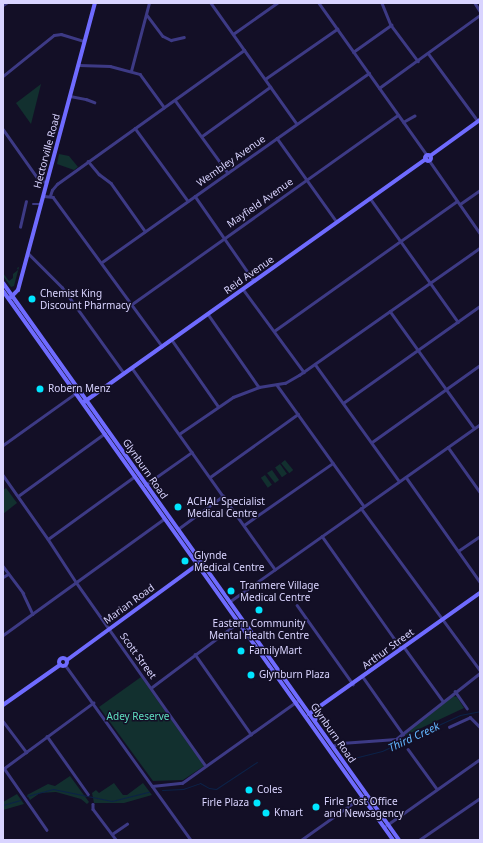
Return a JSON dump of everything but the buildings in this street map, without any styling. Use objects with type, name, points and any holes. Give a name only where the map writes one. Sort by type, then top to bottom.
[{"type":"main road","name":"Hectorville Road","points":[[11,298],[18,290],[95,3]]},
{"type":"main road","name":"Reid Avenue","points":[[84,402],[479,121]]},
{"type":"main road","name":"Glynburn Road","points":[[3,283],[11,298],[78,392],[104,434],[141,487],[362,797],[399,840]]},
{"type":"main road","name":"Glynburn Road","points":[[3,291],[11,298]]},
{"type":"main road","name":"Glynburn Road","points":[[84,402],[108,430],[315,721],[366,794],[393,840]]},
{"type":"main road","name":"Marian Road","points":[[60,664],[59,662],[62,658],[67,660],[202,562]]},
{"type":"main road","name":"Arthur Street","points":[[305,717],[480,593]]},
{"type":"main road","points":[[251,631],[250,635],[254,645]]},
{"type":"main road","points":[[3,705],[60,664],[66,666],[67,660]]},
{"type":"main road","points":[[315,721],[319,707]]},
{"type":"street","points":[[131,71],[149,3]]},
{"type":"street","points":[[211,3],[297,124]]},
{"type":"street","points":[[233,34],[277,3]]},
{"type":"street","points":[[319,3],[480,233]]},
{"type":"street","points":[[382,3],[391,25],[418,61]]},
{"type":"street","points":[[475,3],[480,11]]},
{"type":"street","points":[[146,15],[163,36],[171,40],[184,37]]},
{"type":"street","points":[[379,88],[480,15]]},
{"type":"street","points":[[353,52],[391,25]]},
{"type":"street","points":[[264,79],[337,29]]},
{"type":"street","points":[[3,76],[54,35],[61,34],[84,41]]},
{"type":"street","points":[[50,196],[53,188],[57,184],[244,50]]},
{"type":"street","points":[[428,53],[479,121]]},
{"type":"street","points":[[78,65],[110,66],[131,71],[142,76],[164,107]]},
{"type":"street","name":"Wembley Avenue","points":[[102,262],[369,73]]},
{"type":"street","points":[[202,136],[270,87]]},
{"type":"street","points":[[70,96],[94,102]]},
{"type":"street","points":[[175,100],[228,173]]},
{"type":"street","name":"Mayfield Avenue","points":[[132,304],[398,115]]},
{"type":"street","points":[[403,122],[414,116]]},
{"type":"street","points":[[135,128],[188,201]]},
{"type":"street","points":[[3,129],[39,180],[47,182]]},
{"type":"street","points":[[277,138],[337,222]]},
{"type":"street","points":[[88,161],[99,174],[111,183],[145,231]]},
{"type":"street","points":[[460,204],[480,190]]},
{"type":"street","points":[[43,196],[53,197],[162,346]]},
{"type":"street","points":[[195,196],[254,281]]},
{"type":"street","points":[[370,198],[458,322]]},
{"type":"street","points":[[274,331],[457,201]]},
{"type":"street","points":[[20,227],[26,202]]},
{"type":"street","points":[[179,434],[218,406],[239,394],[259,387],[277,385],[292,380],[480,248]]},
{"type":"street","points":[[28,252],[62,286],[124,374]]},
{"type":"street","points":[[243,289],[304,372]]},
{"type":"street","points":[[343,403],[480,306]]},
{"type":"street","points":[[390,311],[474,428]]},
{"type":"street","points":[[208,314],[259,387]]},
{"type":"street","points":[[172,339],[218,406]]},
{"type":"street","points":[[315,364],[399,481]]},
{"type":"street","points":[[372,442],[480,365]]},
{"type":"street","points":[[132,368],[275,569]]},
{"type":"street","points":[[277,385],[333,462],[440,617],[444,619],[480,670]]},
{"type":"street","points":[[3,445],[78,392]]},
{"type":"street","points":[[210,477],[298,414]]},
{"type":"street","points":[[225,604],[480,424]]},
{"type":"street","points":[[18,496],[108,430]]},
{"type":"street","points":[[448,447],[480,492]]},
{"type":"street","points":[[141,487],[192,452]]},
{"type":"street","points":[[244,525],[333,462]]},
{"type":"street","points":[[48,539],[138,473]]},
{"type":"street","name":"Scott Street","points":[[3,475],[76,582],[206,766]]},
{"type":"street","points":[[406,476],[480,582]]},
{"type":"street","points":[[178,529],[224,496]]},
{"type":"street","points":[[3,635],[164,519]]},
{"type":"street","points":[[322,536],[443,701]]},
{"type":"street","points":[[458,552],[480,536]]},
{"type":"street","points":[[3,566],[23,593],[33,614]]},
{"type":"street","points":[[3,577],[8,574]]},
{"type":"street","points":[[297,605],[353,684]]},
{"type":"street","points":[[151,687],[243,620]]},
{"type":"street","points":[[195,654],[252,734]]},
{"type":"street","points":[[66,666],[191,840]]},
{"type":"street","points":[[332,746],[341,743],[392,740],[403,734],[455,691],[480,673]]},
{"type":"street","points":[[363,677],[403,734]]},
{"type":"street","points":[[455,691],[467,708]]},
{"type":"street","points":[[152,786],[182,783],[300,700]]},
{"type":"street","points":[[47,830],[3,769],[92,703]]},
{"type":"street","points":[[449,727],[470,717],[480,727]]},
{"type":"street","points":[[3,721],[26,752]]},
{"type":"street","points":[[47,736],[88,794]]},
{"type":"street","points":[[408,749],[437,789]]},
{"type":"street","points":[[386,826],[480,759]]},
{"type":"street","points":[[301,840],[366,794]]},
{"type":"street","points":[[419,840],[480,798]]},
{"type":"street","points":[[93,804],[93,809],[116,840]]},
{"type":"street","points":[[112,834],[127,824]]},
{"type":"green space","points":[[41,84],[31,124],[16,103]]},
{"type":"green space","points":[[59,154],[69,156],[78,167],[74,170],[57,164]]},
{"type":"green space","points":[[19,267],[14,286],[11,287],[3,276],[3,273],[9,281],[13,278],[13,274]]},
{"type":"green space","points":[[285,460],[293,470],[289,473],[281,463]]},
{"type":"green space","points":[[280,464],[287,474],[282,477],[275,467]]},
{"type":"green space","points":[[272,470],[279,480],[275,483],[267,473]]},
{"type":"green space","points":[[265,475],[272,485],[268,488],[261,478]]},
{"type":"green space","points":[[6,488],[17,503],[3,514],[3,490]]},
{"type":"green space","name":"Adey Reserve","points":[[141,677],[204,766],[183,780],[153,781],[99,707]]},
{"type":"green space","points":[[453,696],[457,697],[464,708],[402,737]]},
{"type":"green space","points":[[70,776],[89,802],[87,804],[81,799],[56,792],[40,793],[30,800],[27,795],[48,784],[55,786]]},
{"type":"green space","points":[[114,783],[123,795],[127,795],[143,783],[152,795],[124,803],[94,803],[92,793],[96,790],[99,793]]},
{"type":"green space","points":[[17,794],[24,804],[3,810],[3,802]]},
{"type":"waterway","name":"Third Creek","points":[[346,760],[382,751],[460,715],[480,711]]},
{"type":"waterway","name":"Third Creek","points":[[162,790],[183,789],[200,783],[209,788],[216,789],[257,762]]},
{"type":"waterway","name":"Third Creek","points":[[27,796],[53,789],[112,801],[149,792]]},
{"type":"waterway","name":"Third Creek","points":[[3,805],[20,800]]},
{"type":"place","name":"Chemist King Discount Pharmacy","points":[[32,299]]},
{"type":"place","name":"Robern Menz","points":[[40,389]]},
{"type":"place","name":"ACHAL Specialist Medical Centre","points":[[178,507]]},
{"type":"place","name":"Glynde Medical Centre","points":[[185,561]]},
{"type":"place","name":"Tranmere Village Medical Centre","points":[[231,591]]},
{"type":"place","name":"Eastern Community Mental Health Centre","points":[[259,610]]},
{"type":"place","name":"FamilyMart","points":[[241,651]]},
{"type":"place","name":"Glynburn Plaza","points":[[251,675]]},
{"type":"place","name":"Coles","points":[[249,790]]},
{"type":"place","name":"Firle Plaza","points":[[257,803]]},
{"type":"place","name":"Firle Post Office and Newsagency","points":[[316,807]]},
{"type":"place","name":"Kmart","points":[[266,813]]}]
